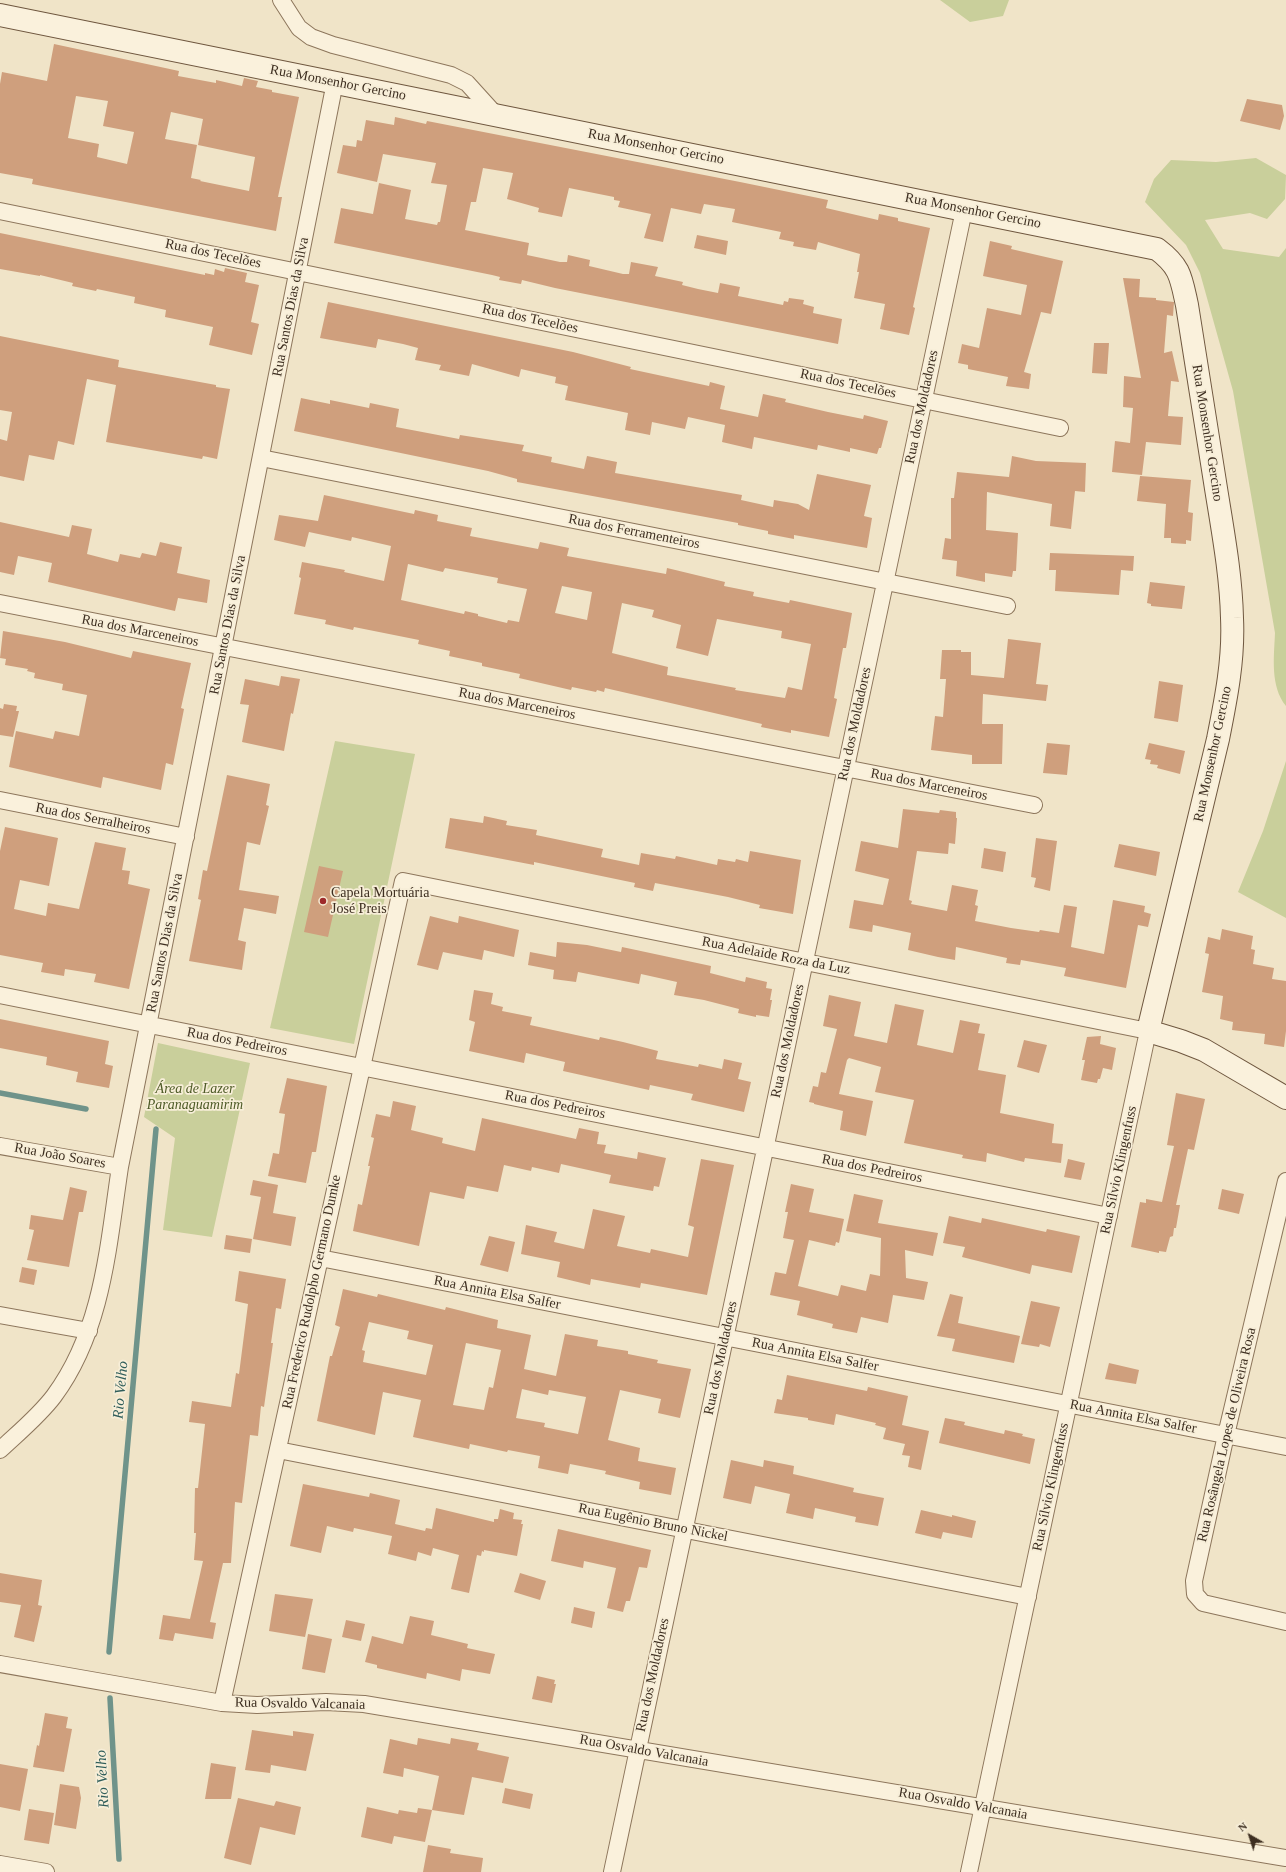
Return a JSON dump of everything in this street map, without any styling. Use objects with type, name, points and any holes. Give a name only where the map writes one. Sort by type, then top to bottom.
[{"type":"main road","name":"Rua Monsenhor Gercino","points":[[0,14],[1157,248],[1171,259],[1180,274],[1187,305],[1228,566],[1232,618],[1232,652],[1218,739],[1148,1031]]},
{"type":"main road","points":[[1148,1031],[1204,1050],[1286,1098]]},
{"type":"street","points":[[281,0],[299,28],[311,37],[333,45],[451,75],[467,83],[496,115]]},
{"type":"street","name":"Rua Santos Dias da Silva","points":[[0,1450],[53,1397],[77,1358],[89,1331],[104,1269],[120,1167],[335,82]]},
{"type":"street","name":"Rua dos Moldadores","points":[[612,1872],[964,210]]},
{"type":"street","name":"Rua dos Tecelões","points":[[0,211],[1060,428]]},
{"type":"street","name":"Rua dos Ferramenteiros","points":[[261,458],[1007,606]]},
{"type":"street","name":"Rua dos Marceneiros","points":[[0,603],[1034,806]]},
{"type":"street","name":"Rua dos Serralheiros","points":[[0,800],[186,837]]},
{"type":"street","name":"Rua Adelaide Roza da Luz","points":[[403,881],[1148,1031]]},
{"type":"street","name":"Rua Frederico Rudolpho Germano Dumke","points":[[222,1703],[403,881]]},
{"type":"street","name":"Rua dos Pedreiros","points":[[0,995],[1109,1216]]},
{"type":"street","name":"Rua Sílvio Klingenfuss","points":[[969,1872],[1148,1031]]},
{"type":"street","name":"Rua João Soares","points":[[0,1146],[120,1167]]},
{"type":"street","name":"Rua Rosângela Lopes de Oliveira Rosa","points":[[1286,1181],[1226,1435],[1194,1581],[1195,1594],[1203,1603],[1286,1622]]},
{"type":"street","name":"Rua Annita Elsa Salfer","points":[[320,1258],[1286,1447]]},
{"type":"street","points":[[0,1315],[89,1331]]},
{"type":"street","name":"Rua Eugênio Bruno Nickel","points":[[278,1450],[1028,1597]]},
{"type":"street","name":"Rua Osvaldo Valcanaia","points":[[0,1664],[222,1703],[257,1705],[326,1702],[364,1704],[1286,1858]]},
{"type":"street","points":[[0,1864],[46,1872]]},
{"type":"green space","points":[[940,0],[1009,0],[1003,16],[970,22]]},
{"type":"green space","points":[[1256,158],[1286,175],[1285,199],[1267,219],[1250,213],[1205,220],[1223,249],[1279,257],[1286,248],[1286,706],[1277,690],[1275,680],[1275,633],[1233,391],[1200,273],[1186,245],[1145,202],[1154,179],[1171,160],[1216,162]]},
{"type":"green space","points":[[335,741],[415,754],[354,1044],[270,1028]]},
{"type":"green space","points":[[1286,761],[1286,918],[1238,892],[1263,831]]},
{"type":"green space","name":"Área de Lazer Paranaguamirim","points":[[158,1043],[250,1063],[212,1237],[163,1230],[175,1138],[144,1117]]},
{"type":"building","points":[[54,44],[179,71],[178,76],[216,83],[216,80],[242,86],[244,78],[258,81],[256,87],[272,90],[272,92],[299,97],[278,197],[282,197],[276,231],[32,184],[33,179],[0,173],[0,84],[2,72],[47,81]],"holes":[[[76,96],[108,101],[103,126],[134,132],[127,164],[97,157],[99,144],[68,138]],[[171,112],[203,119],[198,145],[255,157],[249,191],[191,178],[197,145],[165,139]]]},
{"type":"building","points":[[1247,99],[1282,105],[1284,116],[1280,130],[1240,121]]},
{"type":"building","points":[[395,117],[426,124],[427,121],[828,200],[826,208],[878,220],[879,214],[898,218],[898,221],[930,228],[913,307],[915,308],[909,335],[880,329],[885,304],[854,298],[859,272],[857,272],[860,254],[818,242],[816,250],[793,246],[794,242],[779,239],[781,232],[732,222],[735,209],[704,204],[701,214],[671,208],[663,242],[644,238],[651,214],[618,207],[620,201],[614,200],[614,197],[569,188],[562,217],[538,212],[539,208],[507,199],[513,173],[483,168],[476,202],[471,202],[465,230],[529,243],[527,255],[560,262],[567,262],[568,255],[590,260],[589,266],[629,274],[631,262],[658,267],[655,276],[683,282],[682,285],[698,289],[718,293],[720,283],[740,287],[738,296],[783,305],[784,301],[788,302],[789,298],[804,300],[803,304],[814,307],[813,313],[842,319],[838,344],[555,288],[522,280],[521,284],[499,280],[500,277],[492,275],[334,243],[341,208],[373,214],[379,183],[411,190],[405,219],[437,225],[438,222],[440,222],[447,185],[431,183],[436,163],[383,154],[377,182],[337,173],[343,145],[356,147],[357,140],[362,141],[366,120],[394,125]]},
{"type":"building","points":[[0,233],[205,275],[205,273],[214,275],[215,269],[224,272],[225,268],[247,273],[245,282],[259,285],[251,322],[259,324],[252,355],[209,345],[213,327],[165,317],[166,310],[134,303],[135,297],[97,289],[96,291],[72,286],[73,283],[40,275],[0,269]]},
{"type":"building","points":[[697,235],[728,241],[726,255],[694,248]]},
{"type":"building","points":[[990,241],[1012,246],[1011,249],[1063,261],[1051,314],[1041,312],[1024,372],[1031,374],[1029,389],[1006,386],[1008,377],[968,369],[968,365],[958,363],[962,344],[979,348],[987,308],[1021,315],[1027,285],[983,276]]},
{"type":"building","points":[[1123,278],[1140,279],[1139,297],[1156,298],[1156,300],[1174,302],[1173,316],[1167,315],[1164,353],[1172,351],[1179,382],[1171,381],[1168,416],[1183,417],[1181,445],[1146,442],[1142,475],[1112,472],[1115,441],[1130,443],[1133,408],[1123,407],[1124,376],[1141,378]]},
{"type":"building","points":[[328,302],[573,352],[631,367],[630,369],[709,386],[710,382],[725,386],[720,409],[758,417],[763,394],[786,399],[785,402],[828,412],[863,419],[864,415],[888,421],[881,448],[879,448],[877,454],[850,448],[850,452],[818,445],[817,450],[754,437],[752,449],[722,442],[725,425],[688,417],[685,429],[652,422],[650,435],[625,430],[628,413],[565,400],[568,386],[555,383],[556,377],[521,369],[519,377],[472,364],[469,376],[439,370],[441,365],[415,360],[418,348],[403,344],[378,339],[376,348],[320,338]]},
{"type":"building","points":[[0,336],[119,360],[118,367],[216,385],[216,387],[230,389],[217,459],[203,456],[202,459],[106,442],[116,385],[87,379],[74,445],[58,441],[54,460],[29,455],[24,481],[0,476],[0,439],[7,441],[12,412],[0,410]]},
{"type":"building","points":[[1094,343],[1109,343],[1107,374],[1092,373]]},
{"type":"building","points":[[301,398],[330,404],[330,400],[369,408],[370,403],[399,409],[396,427],[459,439],[460,435],[524,445],[522,451],[552,457],[551,462],[584,469],[587,456],[617,462],[615,473],[742,495],[741,500],[773,507],[774,500],[798,504],[809,510],[817,474],[871,485],[864,516],[872,518],[867,548],[794,535],[794,539],[768,534],[768,531],[738,525],[738,523],[517,482],[517,479],[488,471],[294,431]]},
{"type":"building","points":[[1012,456],[1036,461],[1086,463],[1085,492],[1075,491],[1071,529],[1050,526],[1052,504],[987,492],[986,530],[1018,533],[1016,571],[1013,571],[1012,577],[985,573],[985,582],[956,576],[957,561],[942,559],[945,538],[951,539],[951,498],[954,498],[957,472],[1009,477]]},
{"type":"building","points":[[1140,476],[1191,480],[1188,512],[1193,513],[1191,541],[1186,540],[1186,544],[1171,543],[1171,538],[1164,538],[1166,504],[1137,501]]},
{"type":"building","points":[[324,495],[414,514],[415,510],[438,515],[437,521],[472,528],[470,536],[538,549],[540,542],[569,548],[567,556],[666,574],[667,568],[725,582],[724,586],[754,592],[753,596],[789,603],[790,600],[852,613],[846,648],[843,648],[834,698],[837,699],[829,737],[791,730],[791,733],[761,727],[762,724],[605,688],[604,692],[597,690],[596,692],[572,687],[571,690],[519,678],[520,674],[482,666],[482,663],[449,656],[450,651],[418,644],[419,640],[354,627],[353,630],[325,624],[326,620],[294,614],[301,578],[299,577],[302,562],[345,570],[344,572],[384,581],[391,546],[352,537],[351,541],[309,532],[305,547],[274,540],[279,515],[318,521]],"holes":[[[408,564],[443,572],[445,568],[498,578],[497,583],[527,589],[519,622],[508,620],[507,623],[478,616],[478,614],[465,611],[464,614],[401,600]],[[562,586],[592,592],[587,620],[555,613]],[[622,603],[654,610],[652,617],[681,625],[676,648],[708,656],[717,619],[782,631],[781,638],[811,644],[802,690],[788,687],[785,698],[735,690],[736,688],[667,675],[668,667],[612,653]]]},
{"type":"building","points":[[0,522],[69,537],[72,525],[92,529],[87,554],[118,562],[120,554],[140,558],[142,553],[156,556],[160,542],[182,547],[177,573],[210,580],[207,603],[178,598],[175,611],[48,582],[52,563],[18,556],[14,575],[0,572]]},
{"type":"building","points":[[1050,553],[1134,556],[1133,571],[1121,570],[1119,595],[1055,591],[1056,570],[1049,570]]},
{"type":"building","points":[[1150,582],[1185,586],[1182,609],[1151,606],[1151,604],[1147,603]]},
{"type":"building","points":[[3,631],[65,642],[131,658],[133,651],[191,663],[181,708],[184,709],[173,765],[166,763],[161,790],[103,777],[101,788],[9,767],[16,731],[53,739],[55,731],[79,736],[87,695],[62,690],[63,684],[34,678],[35,673],[27,671],[28,669],[5,665],[6,659],[0,658]]},
{"type":"building","points":[[1008,639],[1041,643],[1036,684],[1048,685],[1046,701],[983,694],[982,724],[1003,724],[1002,764],[972,764],[972,755],[931,750],[935,716],[943,717],[946,679],[940,679],[942,650],[961,650],[961,652],[971,652],[971,675],[1004,678]]},
{"type":"building","points":[[281,676],[300,679],[293,714],[291,713],[284,751],[242,742],[249,705],[240,704],[245,679],[279,686]]},
{"type":"building","points":[[1159,681],[1183,685],[1178,722],[1154,718]]},
{"type":"building","points":[[4,704],[17,706],[16,711],[19,711],[13,737],[0,735],[0,708],[3,709]]},
{"type":"building","points":[[1047,743],[1070,745],[1067,775],[1043,773]]},
{"type":"building","points":[[1149,743],[1185,751],[1180,774],[1157,768],[1158,765],[1150,764],[1151,760],[1145,759]]},
{"type":"building","points":[[227,775],[270,784],[266,805],[269,806],[260,845],[247,842],[239,890],[279,896],[276,914],[244,908],[238,940],[246,942],[242,970],[189,961],[201,900],[198,899],[203,870],[207,871]]},
{"type":"building","points":[[903,809],[939,813],[940,810],[956,812],[957,818],[955,844],[949,843],[948,854],[917,851],[909,900],[912,901],[911,904],[947,911],[952,885],[978,890],[975,905],[978,906],[975,921],[1039,932],[1040,930],[1059,933],[1064,905],[1077,907],[1071,947],[1104,954],[1113,900],[1145,906],[1144,912],[1151,914],[1148,927],[1138,925],[1126,988],[1064,976],[1066,968],[1021,960],[1020,965],[1006,963],[1007,958],[956,947],[955,960],[938,957],[908,950],[911,933],[873,925],[872,932],[849,928],[854,900],[883,905],[889,879],[855,871],[861,841],[898,848]]},
{"type":"building","points":[[484,816],[507,821],[506,825],[537,830],[536,835],[603,849],[601,857],[639,865],[641,853],[675,859],[676,856],[717,865],[718,859],[735,862],[736,859],[748,862],[750,851],[801,860],[793,914],[759,908],[760,905],[728,897],[655,883],[653,891],[634,887],[635,883],[534,862],[534,865],[445,848],[450,818],[483,823]]},
{"type":"building","points":[[5,827],[58,838],[49,886],[20,880],[14,909],[46,916],[48,903],[79,909],[95,842],[126,848],[122,870],[130,871],[128,884],[150,889],[129,989],[94,982],[96,974],[65,969],[64,976],[41,972],[43,963],[0,955],[0,851]]},
{"type":"building","points":[[1036,838],[1057,841],[1050,891],[1034,887],[1036,878],[1031,877]]},
{"type":"building","points":[[1119,844],[1160,852],[1156,876],[1114,867]]},
{"type":"building","points":[[984,848],[1006,852],[1003,872],[981,868]]},
{"type":"building","name":"Capela Mortuária José Preis","points":[[319,866],[343,871],[328,937],[304,932]]},
{"type":"building","points":[[430,916],[458,923],[459,916],[519,930],[514,957],[484,950],[482,960],[443,952],[438,970],[417,965]]},
{"type":"building","points":[[1222,929],[1253,936],[1251,949],[1255,950],[1253,964],[1274,968],[1272,979],[1286,981],[1286,1031],[1284,1047],[1264,1044],[1265,1034],[1232,1030],[1233,1022],[1220,1019],[1223,996],[1202,992],[1209,954],[1205,953],[1208,937],[1220,940]]},
{"type":"building","points":[[557,942],[587,945],[621,952],[622,947],[711,966],[710,973],[745,982],[746,977],[767,982],[766,988],[772,989],[769,1017],[756,1015],[756,1017],[738,1013],[739,1009],[704,1000],[674,995],[677,982],[641,974],[639,984],[578,972],[576,982],[553,979],[554,970],[528,965],[530,952],[556,957]]},
{"type":"building","points":[[474,990],[493,993],[491,1004],[503,1007],[502,1011],[532,1017],[530,1025],[599,1040],[600,1037],[623,1042],[658,1051],[656,1059],[698,1067],[699,1064],[722,1069],[724,1059],[742,1063],[738,1079],[751,1082],[744,1112],[691,1100],[693,1094],[650,1085],[649,1090],[563,1071],[565,1062],[526,1053],[524,1063],[469,1051],[475,1022],[469,1020]]},
{"type":"building","points":[[829,995],[861,1002],[854,1036],[887,1043],[895,1004],[924,1010],[917,1045],[953,1053],[960,1020],[980,1024],[978,1033],[985,1034],[978,1070],[1006,1075],[1000,1113],[1054,1124],[1052,1143],[1063,1144],[1061,1163],[1025,1158],[1024,1162],[987,1153],[986,1162],[962,1158],[963,1155],[904,1143],[914,1100],[875,1092],[881,1067],[849,1058],[847,1060],[839,1094],[873,1101],[866,1136],[840,1130],[843,1111],[809,1102],[813,1086],[818,1087],[821,1072],[826,1073],[837,1029],[823,1026]]},
{"type":"building","points":[[0,1019],[109,1041],[105,1064],[113,1066],[109,1088],[76,1082],[78,1072],[46,1065],[47,1057],[0,1048]]},
{"type":"building","points":[[1101,1036],[1100,1044],[1116,1048],[1112,1070],[1103,1068],[1100,1079],[1098,1079],[1097,1083],[1081,1080],[1085,1060],[1082,1060],[1087,1037]]},
{"type":"building","points":[[1024,1040],[1047,1045],[1039,1073],[1017,1067]]},
{"type":"building","points":[[287,1078],[327,1086],[316,1152],[312,1152],[306,1183],[268,1176],[273,1153],[279,1154],[285,1114],[279,1113]]},
{"type":"building","points":[[1176,1093],[1205,1099],[1194,1150],[1188,1149],[1176,1205],[1180,1205],[1176,1228],[1174,1228],[1173,1236],[1170,1237],[1166,1252],[1159,1251],[1159,1253],[1131,1247],[1140,1202],[1146,1203],[1146,1199],[1162,1202],[1174,1146],[1167,1145]]},
{"type":"building","points":[[393,1101],[416,1106],[411,1130],[443,1138],[442,1143],[475,1151],[482,1118],[576,1139],[579,1128],[599,1132],[597,1144],[606,1145],[604,1153],[637,1159],[638,1152],[666,1158],[659,1187],[654,1186],[653,1191],[609,1183],[611,1175],[561,1164],[559,1173],[532,1167],[531,1171],[504,1165],[498,1192],[467,1186],[464,1199],[430,1192],[419,1246],[353,1231],[358,1204],[362,1205],[370,1166],[368,1166],[374,1138],[371,1137],[376,1114],[390,1117]]},
{"type":"building","points":[[701,1159],[734,1165],[707,1295],[641,1283],[640,1288],[591,1279],[590,1285],[557,1277],[560,1262],[521,1254],[526,1225],[557,1232],[554,1242],[584,1249],[593,1209],[625,1216],[617,1246],[650,1253],[651,1249],[688,1257],[694,1227],[688,1225]]},
{"type":"building","points":[[1068,1159],[1085,1163],[1081,1180],[1064,1177]]},
{"type":"building","points":[[253,1180],[278,1185],[273,1213],[296,1217],[291,1246],[253,1239],[261,1197],[250,1195]]},
{"type":"building","points":[[791,1184],[814,1189],[809,1212],[844,1219],[839,1243],[836,1242],[835,1246],[809,1240],[798,1286],[838,1296],[841,1285],[866,1291],[870,1274],[880,1276],[881,1238],[846,1231],[854,1194],[883,1200],[878,1223],[938,1233],[933,1256],[905,1250],[906,1278],[928,1282],[924,1300],[893,1295],[888,1323],[861,1317],[857,1333],[832,1328],[833,1324],[797,1315],[800,1301],[770,1295],[775,1272],[786,1274],[794,1240],[783,1238],[788,1212],[785,1212]]},
{"type":"building","points":[[70,1187],[87,1191],[83,1212],[79,1212],[69,1267],[27,1260],[34,1230],[29,1229],[31,1215],[63,1220]]},
{"type":"building","points":[[1222,1189],[1244,1194],[1239,1214],[1218,1209]]},
{"type":"building","points":[[949,1216],[981,1223],[982,1218],[1046,1232],[1047,1229],[1080,1236],[1072,1273],[1032,1265],[1030,1274],[962,1257],[965,1247],[943,1243]]},
{"type":"building","points":[[226,1235],[252,1239],[250,1253],[224,1249]]},
{"type":"building","points":[[489,1236],[515,1242],[508,1272],[480,1265]]},
{"type":"building","points":[[22,1267],[37,1270],[34,1285],[19,1282]]},
{"type":"building","points":[[239,1271],[286,1279],[281,1309],[276,1308],[271,1343],[273,1343],[264,1407],[261,1406],[258,1436],[250,1435],[242,1503],[235,1502],[231,1563],[223,1563],[210,1622],[216,1623],[213,1639],[175,1633],[173,1641],[159,1639],[163,1615],[190,1619],[203,1561],[194,1560],[196,1533],[194,1533],[195,1488],[198,1488],[205,1424],[189,1422],[192,1401],[231,1407],[236,1373],[239,1374],[248,1304],[235,1301]]},
{"type":"building","points":[[343,1289],[377,1297],[378,1294],[445,1310],[446,1307],[498,1320],[497,1328],[531,1335],[524,1369],[556,1376],[565,1334],[598,1340],[597,1346],[628,1351],[628,1354],[658,1360],[657,1363],[691,1369],[680,1418],[658,1413],[661,1399],[620,1390],[608,1440],[640,1448],[638,1461],[676,1468],[671,1495],[639,1489],[640,1482],[605,1474],[606,1471],[570,1464],[568,1474],[538,1468],[540,1456],[508,1450],[507,1452],[470,1444],[469,1449],[413,1437],[421,1400],[383,1392],[375,1435],[317,1421],[330,1356],[332,1356],[340,1327],[335,1325]],"holes":[[[369,1322],[409,1331],[407,1339],[433,1345],[426,1375],[363,1362],[365,1351],[362,1350]],[[466,1343],[501,1350],[493,1388],[489,1387],[484,1410],[453,1405]],[[522,1389],[548,1395],[549,1390],[586,1397],[578,1434],[544,1427],[545,1423],[516,1418]]]},
{"type":"building","points":[[950,1294],[963,1297],[958,1323],[1020,1336],[1014,1363],[952,1351],[955,1339],[937,1336]]},
{"type":"building","points":[[1031,1301],[1060,1307],[1050,1347],[1040,1344],[1039,1347],[1021,1344]]},
{"type":"building","points":[[1109,1363],[1139,1370],[1136,1384],[1105,1379]]},
{"type":"building","points":[[787,1375],[867,1391],[868,1387],[908,1396],[902,1425],[929,1431],[921,1470],[908,1467],[910,1456],[902,1455],[905,1444],[883,1439],[886,1428],[875,1425],[876,1423],[836,1414],[834,1425],[808,1420],[808,1418],[774,1413],[777,1399],[782,1400]]},
{"type":"building","points":[[945,1418],[965,1422],[964,1425],[1004,1434],[1005,1430],[1023,1434],[1022,1436],[1035,1439],[1030,1464],[939,1443]]},
{"type":"building","points":[[731,1460],[763,1467],[764,1460],[794,1466],[793,1474],[854,1488],[853,1492],[884,1498],[878,1526],[855,1522],[856,1517],[815,1508],[813,1519],[786,1513],[790,1494],[755,1486],[751,1504],[723,1498]]},
{"type":"building","points":[[303,1484],[369,1497],[370,1493],[400,1500],[395,1524],[425,1531],[426,1528],[432,1529],[436,1508],[494,1522],[494,1519],[498,1519],[500,1509],[514,1513],[513,1519],[522,1520],[521,1524],[523,1524],[517,1556],[484,1550],[484,1552],[482,1551],[481,1556],[477,1555],[469,1593],[451,1589],[459,1555],[433,1548],[431,1556],[418,1552],[416,1561],[388,1554],[392,1536],[354,1528],[353,1532],[327,1526],[321,1553],[290,1546]]},
{"type":"building","points":[[921,1510],[976,1521],[972,1538],[943,1532],[941,1539],[915,1533]]},
{"type":"building","points":[[558,1529],[651,1550],[647,1568],[639,1567],[630,1601],[626,1601],[623,1612],[607,1608],[616,1568],[584,1561],[583,1568],[551,1561]]},
{"type":"building","points":[[0,1573],[42,1580],[38,1605],[42,1606],[34,1642],[14,1637],[21,1605],[0,1602]]},
{"type":"building","points":[[520,1573],[546,1581],[540,1600],[514,1592]]},
{"type":"building","points":[[275,1594],[313,1599],[305,1637],[269,1631]]},
{"type":"building","points":[[574,1607],[595,1612],[592,1628],[571,1623]]},
{"type":"building","points":[[410,1616],[434,1621],[431,1635],[468,1644],[467,1648],[495,1654],[490,1674],[462,1669],[460,1681],[427,1673],[426,1679],[377,1668],[377,1665],[365,1662],[372,1636],[403,1644]]},
{"type":"building","points":[[346,1620],[365,1624],[361,1641],[342,1637]]},
{"type":"building","points":[[308,1634],[332,1639],[325,1673],[302,1669]]},
{"type":"building","points":[[537,1676],[555,1680],[554,1684],[556,1684],[552,1703],[532,1699]]},
{"type":"building","points":[[45,1713],[68,1717],[66,1728],[72,1729],[64,1772],[33,1767],[37,1745],[39,1746]]},
{"type":"building","points":[[252,1730],[293,1736],[293,1731],[314,1734],[306,1771],[271,1765],[270,1773],[245,1770]]},
{"type":"building","points":[[418,1738],[450,1744],[451,1738],[479,1743],[477,1750],[509,1757],[503,1783],[472,1777],[464,1815],[432,1810],[439,1776],[404,1768],[403,1777],[383,1773],[390,1739],[417,1745]]},
{"type":"building","points":[[211,1763],[236,1767],[231,1799],[205,1799]]},
{"type":"building","points":[[0,1764],[28,1769],[20,1811],[0,1807]]},
{"type":"building","points":[[60,1784],[79,1787],[81,1798],[76,1829],[54,1825]]},
{"type":"building","points":[[505,1788],[533,1794],[530,1809],[502,1803]]},
{"type":"building","points":[[238,1798],[274,1806],[276,1801],[301,1807],[295,1835],[260,1827],[251,1865],[224,1858]]},
{"type":"building","points":[[367,1807],[398,1814],[399,1810],[417,1813],[418,1808],[432,1810],[425,1842],[394,1836],[392,1844],[361,1837]]},
{"type":"building","points":[[29,1809],[54,1813],[49,1844],[24,1840]]},
{"type":"building","points":[[428,1845],[451,1849],[450,1853],[483,1858],[481,1872],[423,1872]]},
{"type":"waterway","name":"Rio Velho","points":[[0,1093],[86,1109]]},
{"type":"waterway","name":"Rio Velho","points":[[109,1652],[156,1129]]},
{"type":"waterway","name":"Rio Velho","points":[[110,1698],[119,1859]]},
{"type":"place","name":"Capela Mortuária José Preis","points":[[323,901]]}]
